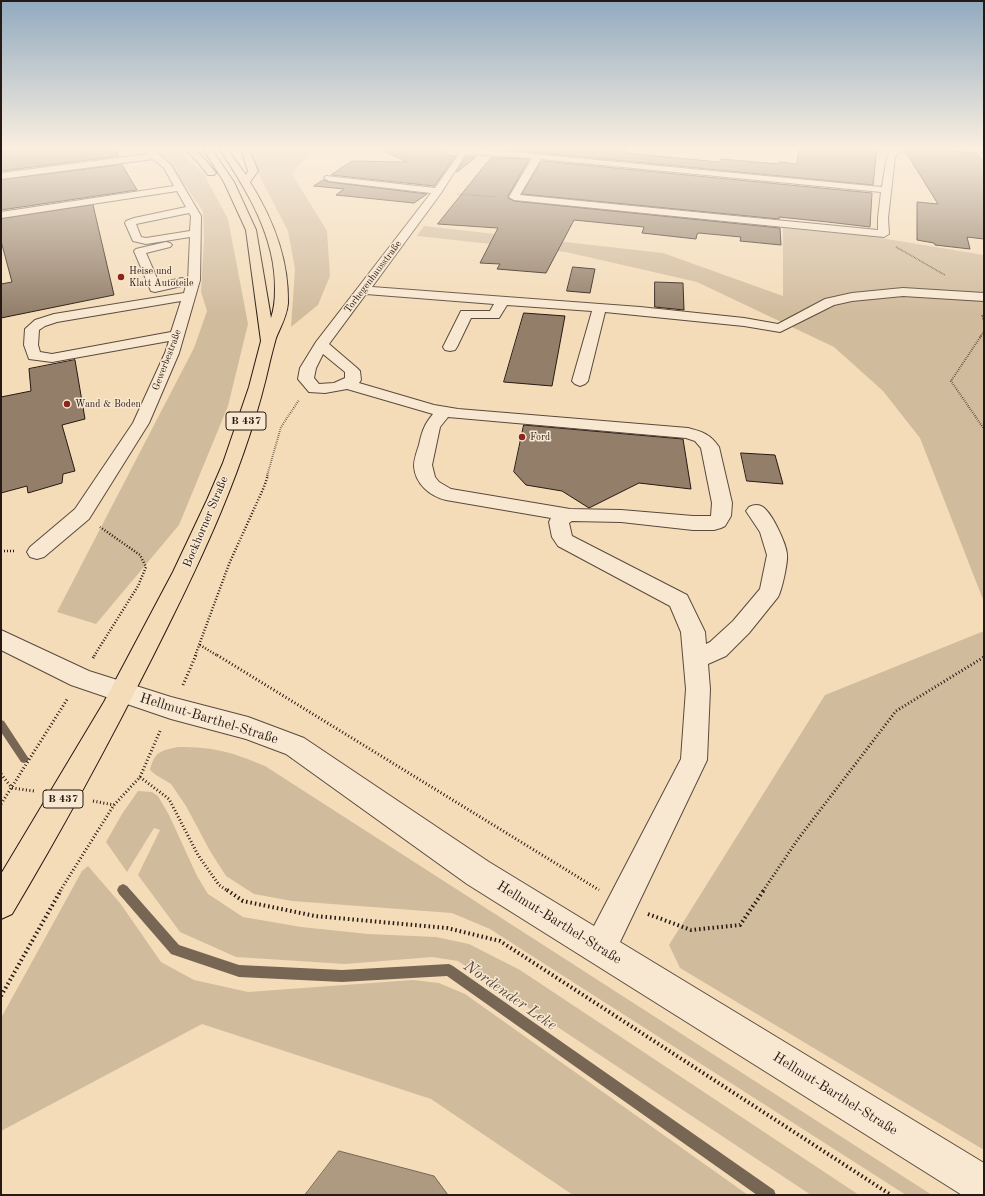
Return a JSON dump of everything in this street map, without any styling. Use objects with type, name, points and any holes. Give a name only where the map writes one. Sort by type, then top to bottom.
[{"type":"main road","name":"Bockhorner Straße","points":[[239,203],[251,230],[268,342]]},
{"type":"main road","name":"Bockhorner Straße","points":[[122,693],[188,565],[217,497],[240,440],[259,384],[268,342],[281,307],[280,276],[277,251],[269,228],[257,203]]},
{"type":"main road","name":"B 437","points":[[1,903],[52,819],[122,693]]},
{"type":"street","points":[[1,210],[52,203]]},
{"type":"street","points":[[1,215],[76,203]]},
{"type":"street","name":"Gewerbestraße","points":[[37,552],[82,514],[141,423],[172,353],[194,280],[196,216],[189,203]]},
{"type":"street","name":"Torhegenhausstraße","points":[[306,379],[308,368],[321,345],[429,203]]},
{"type":"street","points":[[572,203],[884,234],[883,218],[885,203]]},
{"type":"street","points":[[192,209],[130,223],[137,239],[146,241],[196,236]]},
{"type":"street","points":[[194,280],[155,288],[140,251],[196,236]]},
{"type":"street","points":[[364,290],[600,308],[744,322],[780,328],[830,302],[852,297],[903,292],[984,297]]},
{"type":"street","points":[[177,335],[52,358],[34,356],[31,345],[32,329],[40,323],[54,318],[189,296]]},
{"type":"street","points":[[450,347],[466,314],[494,315],[503,300]]},
{"type":"street","points":[[580,381],[600,308]]},
{"type":"street","points":[[306,379],[316,389],[331,389],[353,380],[352,371],[321,345]]},
{"type":"street","points":[[346,384],[432,410],[444,412],[688,433],[701,437],[710,447],[722,504],[721,516],[718,521],[714,523],[693,523],[621,516],[570,516],[446,494],[432,486],[426,477],[423,465],[432,426],[444,412]]},
{"type":"street","points":[[696,659],[718,649],[741,627],[770,591],[777,555],[770,531],[756,511]]},
{"type":"street","points":[[570,516],[563,518],[559,522],[564,541],[679,600],[693,632],[696,659],[698,689],[694,760],[600,949]]},
{"type":"street","name":"Hellmut-Barthel-Straße","points":[[1,639],[80,678],[171,708],[248,728],[295,746],[478,873],[984,1186]]},
{"type":"path","points":[[984,331],[951,381],[984,429]]},
{"type":"path","points":[[1,996],[60,891],[114,805],[140,777],[153,744],[188,676],[229,564],[264,487],[281,427],[305,391],[306,379]]},
{"type":"path","points":[[1,804],[138,586],[146,567],[140,555],[82,514]]},
{"type":"path","points":[[200,645],[622,904],[691,930],[740,925],[798,839],[896,711],[984,657]]},
{"type":"path","points":[[1,774],[12,788]]},
{"type":"path","points":[[140,777],[169,799],[198,855],[219,885],[243,901],[315,916],[447,928],[500,941],[891,1195]]},
{"type":"shaded area","points":[[197,203],[219,203],[228,219],[248,324],[228,406],[179,525],[96,624],[57,612],[194,348],[207,311],[201,292],[204,238],[203,211]]},
{"type":"shaded area","points":[[273,203],[310,203],[327,231],[330,276],[318,305],[291,327],[295,269],[288,231]]},
{"type":"shaded area","points":[[424,226],[663,253],[783,296],[783,228],[869,236],[984,255],[984,602],[920,438],[883,391],[834,347],[697,282],[566,252],[417,236]]},
{"type":"shaded area","points":[[984,631],[984,1150],[680,968],[669,945],[825,695]]},
{"type":"shaded area","points":[[178,747],[223,751],[265,766],[932,1195],[906,1195],[490,929],[452,913],[292,901],[254,894],[226,876],[210,851],[186,806],[171,784],[150,770],[156,755],[163,751]]},
{"type":"shaded area","points":[[138,791],[152,792],[158,796],[169,815],[197,876],[208,894],[243,917],[301,927],[368,934],[436,937],[469,944],[520,970],[859,1195],[811,1195],[458,961],[432,957],[345,964],[236,957],[180,932],[138,875],[160,830],[154,828],[127,872],[106,842],[122,814]]},
{"type":"shaded area","points":[[88,866],[120,903],[161,962],[194,980],[248,992],[413,980],[439,983],[465,994],[748,1195],[573,1195],[431,1099],[202,1024],[1,1131],[1,1018],[82,871]]},
{"type":"shaded area","points":[[339,1151],[434,1176],[448,1195],[305,1195]]},
{"type":"building","points":[[1,203],[50,203],[1,210]]},
{"type":"building","points":[[455,203],[532,203],[780,228],[781,245],[740,241],[741,237],[699,233],[697,234],[696,239],[642,233],[644,227],[574,220],[546,273],[497,269],[500,264],[480,263],[498,228],[438,224]]},
{"type":"building","points":[[613,203],[871,203],[870,227],[779,217],[779,219]]},
{"type":"building","points":[[917,203],[938,204],[937,203],[984,203],[984,239],[967,237],[970,249],[935,245],[934,243],[917,240]]},
{"type":"building","points":[[93,205],[114,295],[1,318],[1,284],[12,282],[1,241],[1,219]]},
{"type":"building","points":[[573,267],[595,269],[590,293],[567,291]]},
{"type":"building","points":[[655,282],[683,283],[684,310],[655,307]]},
{"type":"building","points":[[524,313],[565,316],[552,386],[504,382]]},
{"type":"building","points":[[75,360],[85,419],[62,425],[75,471],[63,474],[62,483],[28,493],[27,486],[1,493],[1,397],[31,391],[29,369]]},
{"type":"building","points":[[524,425],[683,439],[691,489],[639,483],[589,508],[562,491],[526,485],[514,472]]},
{"type":"building","points":[[741,453],[775,455],[783,484],[747,481]]},
{"type":"waterway","name":"Nordender Leke","points":[[1,724],[24,759]]},
{"type":"waterway","name":"Nordender Leke","points":[[123,890],[175,950],[239,971],[342,976],[449,970],[769,1195]]},
{"type":"place","name":"Heise und Klatt Autoteile","points":[[121,277]]},
{"type":"place","name":"Wand & Boden","points":[[67,404]]},
{"type":"place","name":"Ford","points":[[522,437]]}]
